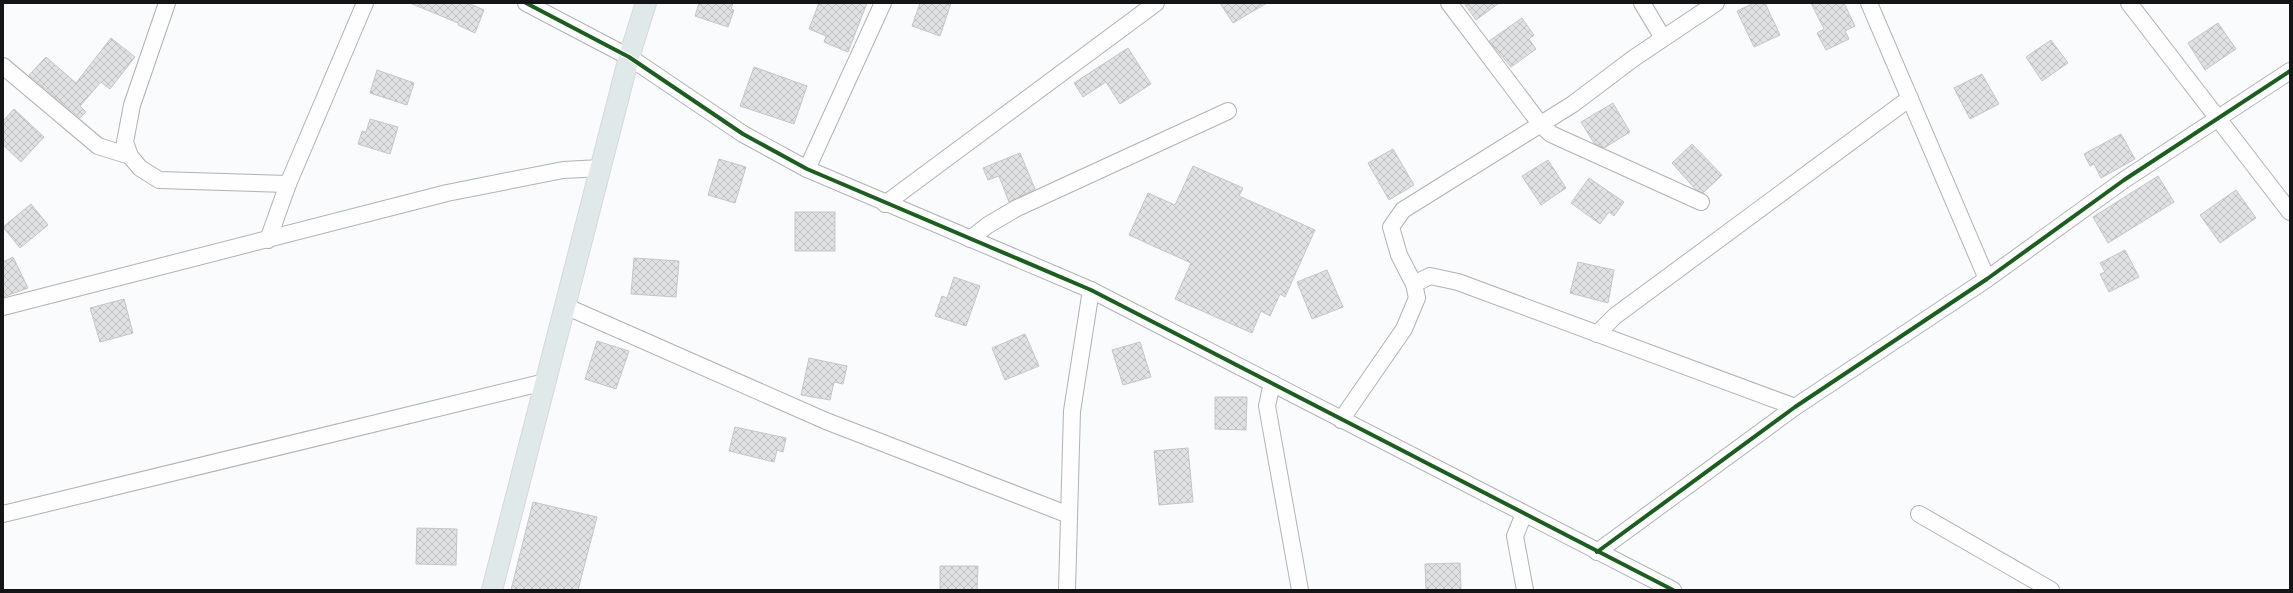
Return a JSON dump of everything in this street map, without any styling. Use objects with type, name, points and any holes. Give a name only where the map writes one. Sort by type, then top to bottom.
[{"type":"main road","points":[[492,590],[629,57],[646,3]]},
{"type":"street","points":[[167,3],[132,104],[125,142],[130,156],[140,168],[159,180],[206,183],[288,184]]},
{"type":"street","points":[[268,240],[288,184],[365,3]]},
{"type":"street","points":[[526,3],[629,57],[743,134],[807,169],[885,204],[1091,290],[1195,342],[1341,420],[1673,590]]},
{"type":"street","points":[[807,169],[883,3]]},
{"type":"street","points":[[885,204],[1156,3]]},
{"type":"street","points":[[1449,3],[1541,125],[1551,134],[1701,202]]},
{"type":"street","points":[[1642,3],[1663,38]]},
{"type":"street","points":[[1341,420],[1404,329],[1417,298],[1414,284],[1399,255],[1391,227],[1403,210],[1541,125],[1663,38],[1716,3]]},
{"type":"street","points":[[1869,3],[1987,280]]},
{"type":"street","points":[[2129,3],[2216,118],[2290,212]]},
{"type":"street","points":[[3,66],[98,146],[130,156]]},
{"type":"street","points":[[1597,552],[1795,407],[1987,280],[2124,180],[2216,118],[2290,71]]},
{"type":"street","points":[[1597,334],[1615,316],[1910,98]]},
{"type":"street","points":[[970,239],[998,219],[1017,208],[1228,111]]},
{"type":"street","points":[[3,308],[447,193],[562,170],[601,168]]},
{"type":"street","points":[[1414,284],[1430,276],[1458,282],[1795,407]]},
{"type":"street","points":[[1067,590],[1072,411],[1091,290]]},
{"type":"street","points":[[565,306],[826,421],[1069,515]]},
{"type":"street","points":[[3,514],[545,382]]},
{"type":"street","points":[[1272,384],[1268,406],[1300,590]]},
{"type":"street","points":[[1524,514],[1515,536],[1525,590]]},
{"type":"street","points":[[1919,514],[2051,590]]},
{"type":"building","points":[[410,3],[468,3],[484,10],[475,33],[458,25],[458,23]]},
{"type":"building","points":[[699,3],[733,3],[731,9],[734,10],[728,27],[695,16]]},
{"type":"building","points":[[819,3],[867,3],[848,52],[824,42],[826,36],[809,29]]},
{"type":"building","points":[[920,3],[951,3],[940,36],[912,26]]},
{"type":"building","points":[[1220,3],[1267,3],[1233,23]]},
{"type":"building","points":[[1464,3],[1499,3],[1476,20]]},
{"type":"building","points":[[1754,3],[1765,3],[1780,35],[1754,47],[1737,11]]},
{"type":"building","points":[[1811,3],[1844,3],[1855,26],[1845,31],[1849,39],[1826,50],[1817,33],[1824,29]]},
{"type":"building","points":[[1522,18],[1534,35],[1529,39],[1536,49],[1511,67],[1489,41]]},
{"type":"building","points":[[2218,23],[2236,49],[2205,70],[2188,43]]},
{"type":"building","points":[[111,38],[135,57],[110,89],[101,82],[80,106],[86,112],[80,118],[29,75],[46,57],[76,83]]},
{"type":"building","points":[[2051,40],[2068,63],[2042,81],[2026,57]]},
{"type":"building","points":[[1128,48],[1151,84],[1120,104],[1106,82],[1083,97],[1074,83]]},
{"type":"building","points":[[754,67],[807,86],[794,124],[740,106]]},
{"type":"building","points":[[377,70],[414,83],[407,105],[370,93]]},
{"type":"building","points":[[1982,74],[1999,104],[1970,119],[1954,88]]},
{"type":"building","points":[[1613,103],[1630,132],[1604,148],[1594,143],[1581,122]]},
{"type":"building","points":[[14,109],[44,137],[21,162],[3,145],[3,121]]},
{"type":"building","points":[[370,119],[398,127],[390,154],[358,144],[362,131],[366,132]]},
{"type":"building","points":[[2121,134],[2135,159],[2101,178],[2094,164],[2090,166],[2084,154]]},
{"type":"building","points":[[1692,144],[1722,175],[1703,193],[1696,190],[1672,163]]},
{"type":"building","points":[[1393,149],[1414,185],[1389,200],[1368,163]]},
{"type":"building","points":[[1020,153],[1035,189],[1009,202],[999,176],[988,180],[983,168]]},
{"type":"building","points":[[719,159],[746,167],[735,203],[708,195]]},
{"type":"building","points":[[1548,160],[1566,188],[1541,205],[1522,176]]},
{"type":"building","points":[[1193,166],[1243,188],[1239,196],[1315,230],[1285,297],[1280,294],[1270,316],[1261,311],[1252,333],[1175,299],[1191,263],[1129,235],[1148,193],[1175,205]]},
{"type":"building","points":[[2158,176],[2174,202],[2108,243],[2093,217]]},
{"type":"building","points":[[1589,178],[1624,202],[1614,216],[1609,212],[1600,224],[1571,203]]},
{"type":"building","points":[[2236,190],[2256,218],[2220,243],[2200,215]]},
{"type":"building","points":[[31,204],[48,225],[20,248],[3,227]]},
{"type":"building","points":[[795,212],[835,212],[835,251],[795,251]]},
{"type":"building","points":[[2125,250],[2139,277],[2109,292],[2100,274],[2105,272],[2100,263]]},
{"type":"building","points":[[13,257],[28,288],[3,297],[3,262]]},
{"type":"building","points":[[634,258],[679,261],[676,297],[631,294]]},
{"type":"building","points":[[1578,262],[1614,270],[1608,303],[1570,293]]},
{"type":"building","points":[[1327,270],[1343,307],[1312,319],[1297,282]]},
{"type":"building","points":[[954,277],[980,286],[966,326],[935,316],[942,296],[947,298]]},
{"type":"building","points":[[124,299],[133,333],[100,342],[90,308]]},
{"type":"building","points":[[1025,334],[1039,366],[1005,380],[992,348]]},
{"type":"building","points":[[597,341],[629,351],[616,389],[585,379]]},
{"type":"building","points":[[1140,342],[1151,377],[1123,385],[1112,350]]},
{"type":"building","points":[[809,358],[847,366],[843,384],[834,382],[830,400],[801,395]]},
{"type":"building","points":[[1215,397],[1247,397],[1246,430],[1215,429]]},
{"type":"building","points":[[735,427],[786,438],[783,452],[777,450],[774,462],[729,451]]},
{"type":"building","points":[[1188,448],[1193,502],[1159,505],[1154,451]]},
{"type":"building","points":[[533,502],[597,517],[578,590],[511,590]]},
{"type":"building","points":[[417,528],[457,529],[456,565],[416,564]]},
{"type":"building","points":[[1460,563],[1461,590],[1426,590],[1425,564]]},
{"type":"building","points":[[940,566],[978,566],[977,590],[940,590]]},
{"type":"cycle path","points":[[526,3],[629,57],[743,134],[807,169],[1091,290],[1673,590]]},
{"type":"cycle path","points":[[1597,552],[1795,407],[1987,279],[2124,180],[2290,71]]}]
